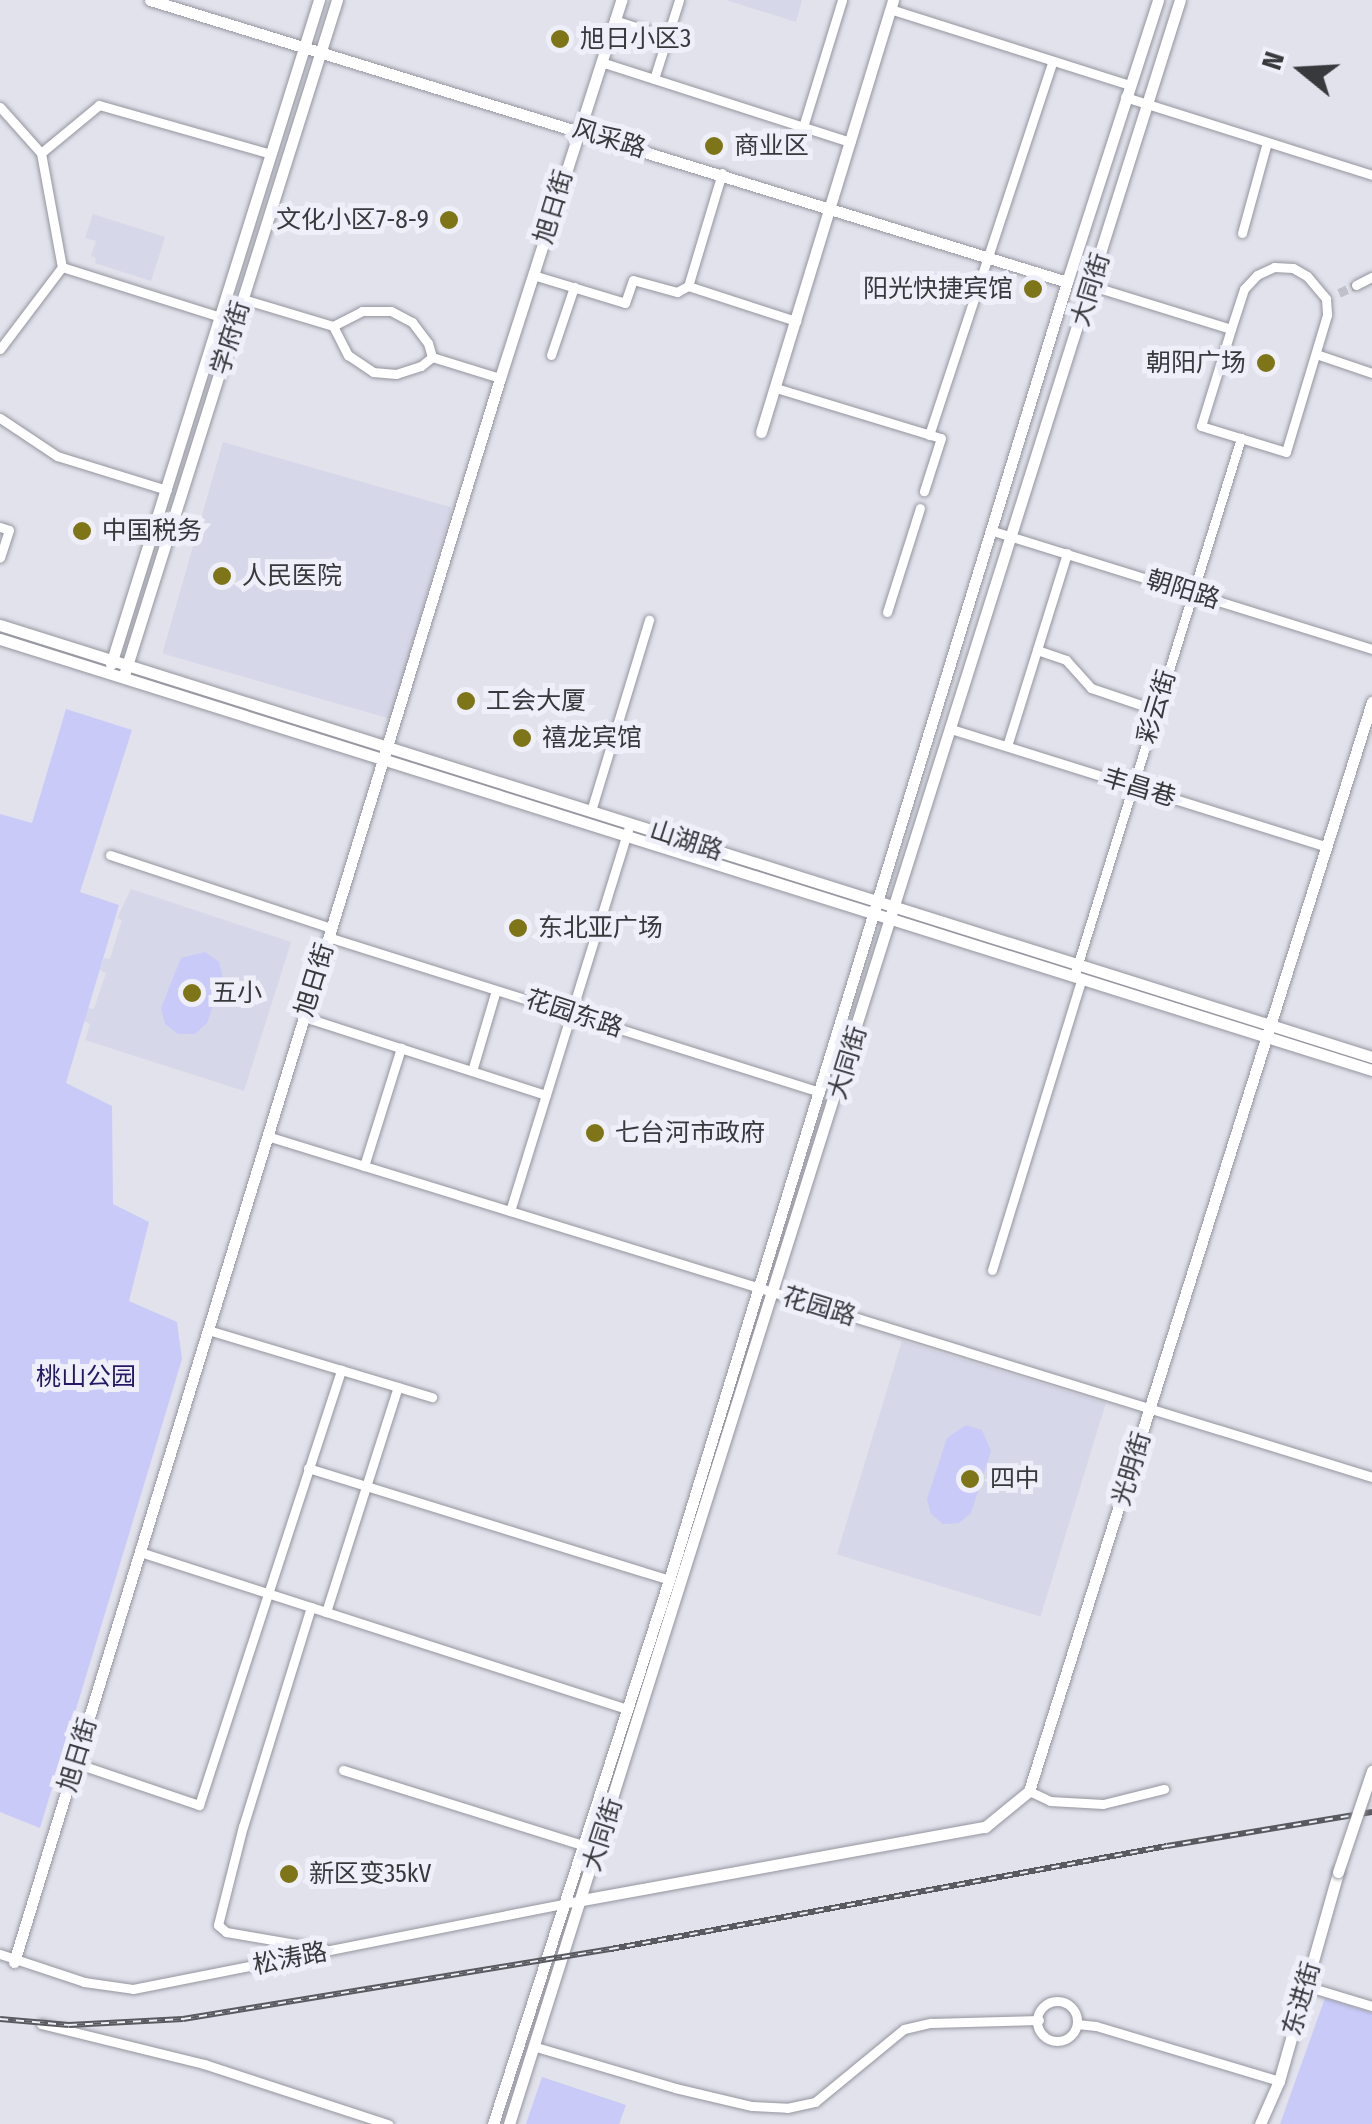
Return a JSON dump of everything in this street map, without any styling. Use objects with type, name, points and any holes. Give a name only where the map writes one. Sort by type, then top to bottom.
[{"type":"main road","name":"风采路","points":[[150,0],[1067,282]]},
{"type":"main road","name":"学府街","points":[[110,666],[319,0]]},
{"type":"main road","name":"学府街","points":[[125,671],[337,0]]},
{"type":"main road","name":"旭日街","points":[[14,1962],[500,378],[621,0]]},
{"type":"main road","name":"大同街","points":[[510,2124],[775,1294],[1180,0]]},
{"type":"main road","name":"大同街","points":[[493,2124],[669,1580],[1156,1]]},
{"type":"main road","points":[[762,432],[891,5]]},
{"type":"main road","points":[[204,371],[210,379],[219,376]]},
{"type":"main road","name":"山湖路","points":[[0,625],[125,671],[385,752],[630,822],[878,902],[1077,974]]},
{"type":"main road","name":"山湖路","points":[[0,639],[110,666]]},
{"type":"main road","name":"光明街","points":[[1028,1791],[1372,702]]},
{"type":"main road","name":"山湖路","points":[[385,752],[625,837],[892,922],[1268,1031],[1372,1057]]},
{"type":"main road","name":"山湖路","points":[[1268,1031],[1372,1070]]},
{"type":"main road","name":"东进街","points":[[1260,2124],[1279,2081],[1338,1872],[1372,1771]]},
{"type":"main road","points":[[582,1900],[985,1828],[1028,1791]]},
{"type":"street","points":[[654,79],[679,0]]},
{"type":"street","points":[[803,127],[842,0]]},
{"type":"street","points":[[891,5],[1053,61],[1127,91],[1148,104],[1372,175]]},
{"type":"street","points":[[614,20],[667,37]]},
{"type":"street","points":[[930,435],[985,256],[1010,196],[1053,61]]},
{"type":"street","points":[[601,62],[850,142]]},
{"type":"street","points":[[41,153],[99,104],[272,154]]},
{"type":"street","points":[[0,107],[41,153],[62,267],[0,349]]},
{"type":"street","points":[[1242,233],[1267,142]]},
{"type":"street","points":[[533,275],[626,303],[634,280],[677,292],[688,286],[722,173]]},
{"type":"street","points":[[62,267],[221,317]]},
{"type":"street","points":[[1274,267],[1293,268],[1307,276],[1326,299],[1327,315],[1286,452],[1201,426],[1231,329],[1244,289],[1274,267]]},
{"type":"street","points":[[1356,285],[1372,277]]},
{"type":"street","points":[[551,355],[574,286]]},
{"type":"street","points":[[688,286],[796,320]]},
{"type":"street","points":[[1092,286],[1231,329]]},
{"type":"street","points":[[1326,299],[1339,293]]},
{"type":"street","points":[[243,299],[334,326],[362,311],[391,311],[405,316],[422,333],[432,356],[500,378]]},
{"type":"street","points":[[334,326],[348,355],[372,372],[396,374],[421,366],[432,356]]},
{"type":"street","points":[[1316,354],[1372,373]]},
{"type":"street","points":[[776,388],[940,438],[924,491]]},
{"type":"street","points":[[0,418],[57,456],[166,490]]},
{"type":"street","name":"彩云街","points":[[992,1270],[1133,786],[1240,438]]},
{"type":"street","points":[[888,612],[920,508]]},
{"type":"street","points":[[0,527],[9,530],[0,558]]},
{"type":"street","name":"朝阳路","points":[[993,530],[1372,650]]},
{"type":"street","points":[[1007,746],[1067,553]]},
{"type":"street","points":[[590,811],[649,620]]},
{"type":"street","points":[[1037,650],[1066,660],[1091,688],[1156,710]]},
{"type":"street","name":"丰昌巷","points":[[952,730],[1326,847]]},
{"type":"street","points":[[510,1211],[630,822]]},
{"type":"street","name":"花园东路","points":[[110,855],[496,990],[820,1092]]},
{"type":"street","points":[[472,1071],[496,990]]},
{"type":"street","points":[[304,1017],[546,1094]]},
{"type":"street","points":[[364,1166],[401,1048]]},
{"type":"street","name":"花园路","points":[[267,1136],[1372,1477]]},
{"type":"street","points":[[208,1330],[432,1397]]},
{"type":"street","points":[[75,1763],[199,1805],[341,1370]]},
{"type":"street","points":[[326,1612],[398,1387]]},
{"type":"street","points":[[308,1468],[669,1580]]},
{"type":"street","points":[[140,1552],[627,1708]]},
{"type":"street","points":[[310,1607],[243,1826],[218,1925],[226,1932],[334,1950]]},
{"type":"street","points":[[343,1770],[583,1845]]},
{"type":"street","points":[[1028,1791],[1050,1801],[1103,1804],[1164,1789]]},
{"type":"street","name":"松涛路","points":[[0,1954],[14,1962],[84,1982],[133,1989],[582,1900]]},
{"type":"street","points":[[1306,1986],[1372,2006]]},
{"type":"street","points":[[1058,2001],[1070,2006],[1077,2024],[1066,2040],[1053,2042],[1041,2035],[1036,2016],[1045,2004],[1058,2001]]},
{"type":"street","points":[[536,2047],[674,2088],[752,2106],[787,2108],[815,2102],[904,2029],[931,2023],[1039,2020]]},
{"type":"street","points":[[42,2024],[204,2064],[388,2124]]},
{"type":"street","points":[[1077,2024],[1096,2026],[1279,2081]]},
{"type":"shaded area","points":[[726,0],[802,0],[796,22]]},
{"type":"shaded area","points":[[93,214],[165,237],[151,281],[95,263],[96,258],[91,256],[96,241],[85,238]]},
{"type":"shaded area","points":[[223,442],[452,508],[391,719],[162,653]]},
{"type":"shaded area","name":"五小","points":[[131,889],[291,942],[244,1091],[85,1040],[90,1024],[84,1021],[88,1008],[94,1009],[106,973],[100,970],[104,958],[110,959],[122,920],[117,918]]},
{"type":"shaded area","name":"四中","points":[[902,1341],[1106,1403],[1040,1617],[837,1554]]},
{"type":"green space","name":"桃山公园","points":[[66,709],[132,730],[80,892],[119,905],[66,1083],[112,1106],[113,1204],[149,1222],[129,1301],[177,1322],[182,1359],[40,1828],[0,1812],[0,814],[32,823]]},
{"type":"green space","name":"五小","points":[[205,952],[219,962],[223,978],[207,1023],[195,1034],[178,1034],[165,1024],[161,1008],[181,958]]},
{"type":"green space","points":[[966,1425],[982,1430],[991,1451],[971,1513],[959,1523],[943,1524],[931,1514],[927,1499],[947,1438]]},
{"type":"green space","points":[[1325,1998],[1372,2013],[1372,2124],[1280,2124]]},
{"type":"green space","points":[[542,2077],[626,2105],[619,2124],[526,2124]]},
{"type":"tunnel","points":[[1339,293],[1356,285]]},
{"type":"railway","points":[[0,2019],[69,2025],[183,2019],[611,1949],[1372,1812]]},
{"type":"place","name":"旭日小区3","points":[[560,39]]},
{"type":"place","name":"商业区","points":[[714,146]]},
{"type":"place","name":"文化小区7-8-9","points":[[449,220]]},
{"type":"place","name":"阳光快捷宾馆","points":[[1033,289]]},
{"type":"place","name":"朝阳广场","points":[[1266,363]]},
{"type":"place","name":"中国税务","points":[[82,531]]},
{"type":"place","name":"人民医院","points":[[222,576]]},
{"type":"place","name":"工会大厦","points":[[466,701]]},
{"type":"place","name":"禧龙宾馆","points":[[522,738]]},
{"type":"place","name":"东北亚广场","points":[[518,928]]},
{"type":"place","name":"五小","points":[[192,993]]},
{"type":"place","name":"七台河市政府","points":[[595,1133]]},
{"type":"place","name":"四中","points":[[970,1479]]},
{"type":"place","name":"新区变35kV","points":[[289,1874]]}]
